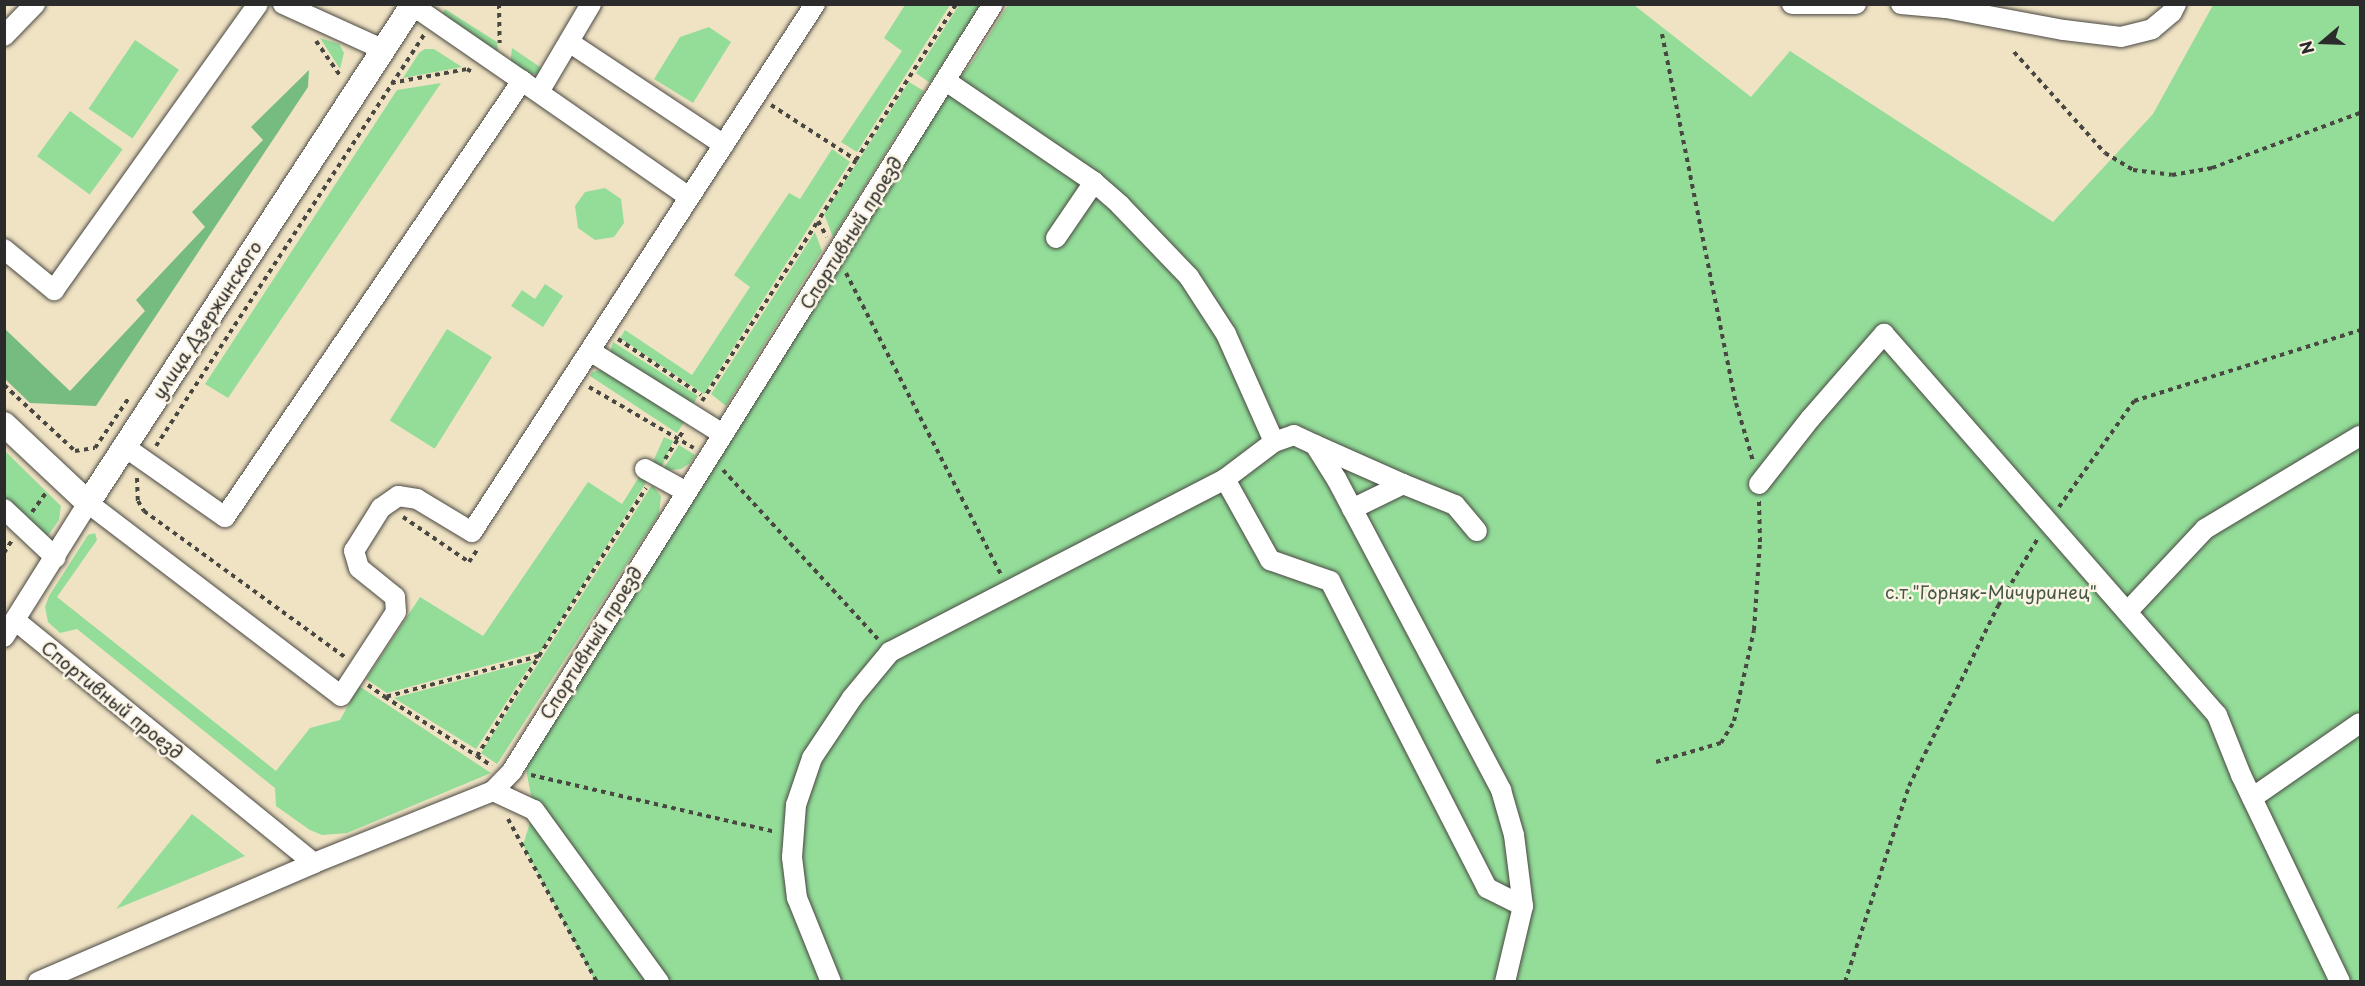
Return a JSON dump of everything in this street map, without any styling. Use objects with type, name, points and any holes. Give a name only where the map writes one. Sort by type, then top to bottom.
[{"type":"main road","name":"улица Дзержинского","points":[[88,503],[412,5]]},
{"type":"main road","points":[[4,424],[88,503]]},
{"type":"street","points":[[4,36],[35,4]]},
{"type":"street","points":[[4,249],[54,290],[258,4]]},
{"type":"street","points":[[283,4],[382,49]]},
{"type":"street","points":[[539,92],[591,4]]},
{"type":"street","points":[[88,503],[341,696],[396,612],[395,597],[359,568],[354,551],[381,508],[398,496],[417,499],[472,532],[815,4]]},
{"type":"street","name":"Спортивный проезд","points":[[10,629],[314,863],[493,791],[512,771],[685,491],[837,256],[993,4]]},
{"type":"street","points":[[1792,4],[1856,4]]},
{"type":"street","points":[[1901,4],[1946,8],[2064,30],[2121,37],[2152,29],[2172,12],[2176,4]]},
{"type":"street","points":[[412,5],[689,197]]},
{"type":"street","points":[[569,42],[724,145]]},
{"type":"street","points":[[124,447],[225,517],[522,81]]},
{"type":"street","points":[[946,81],[1094,182],[1120,205],[1189,277],[1226,334],[1274,442]]},
{"type":"street","points":[[1056,238],[1094,182]]},
{"type":"street","points":[[1759,484],[1810,419],[1884,334],[2049,520],[2217,715],[2252,798],[2340,981]]},
{"type":"street","points":[[590,351],[723,434]]},
{"type":"street","points":[[831,981],[796,898],[792,836],[796,805],[812,758],[852,698],[890,652],[1225,479],[1274,442],[1294,435],[1455,505],[1477,531]]},
{"type":"street","points":[[2128,611],[2205,529],[2361,436]]},
{"type":"street","points":[[1315,445],[1352,509],[1501,790],[1514,835],[1523,906],[1505,981]]},
{"type":"street","points":[[650,472],[685,491]]},
{"type":"street","points":[[1225,479],[1270,560],[1330,581],[1487,888],[1523,906]]},
{"type":"street","points":[[1352,509],[1403,484]]},
{"type":"street","name":"улица Дзержинского","points":[[10,629],[88,503]]},
{"type":"street","points":[[4,509],[56,558]]},
{"type":"street","points":[[2252,798],[2361,723]]},
{"type":"street","points":[[493,791],[534,810],[659,981]]},
{"type":"street","points":[[38,981],[314,863]]},
{"type":"path","points":[[499,4],[499,40],[504,51]]},
{"type":"path","points":[[540,656],[650,472],[678,440],[956,4]]},
{"type":"path","points":[[158,444],[434,20]]},
{"type":"path","points":[[312,34],[340,79],[346,69]]},
{"type":"path","points":[[1656,762],[1721,743],[1734,721],[1754,630],[1760,542],[1759,484],[1736,403],[1662,34]]},
{"type":"path","points":[[2014,51],[2105,153],[2133,170],[2172,175],[2212,168],[2361,113]]},
{"type":"path","points":[[766,101],[856,160]]},
{"type":"path","points":[[818,221],[1009,590]]},
{"type":"path","points":[[1845,981],[1909,786],[1998,606],[2049,520],[2134,401],[2361,330]]},
{"type":"path","points":[[613,336],[704,398]]},
{"type":"path","points":[[573,378],[678,440],[709,455],[890,652]]},
{"type":"path","points":[[4,385],[75,451]]},
{"type":"path","points":[[4,553],[21,525],[59,476],[75,451],[94,448],[130,396]]},
{"type":"path","points":[[512,771],[792,836]]},
{"type":"path","points":[[493,791],[597,981]]},
{"type":"green space","points":[[905,5],[950,5],[857,152],[841,142],[902,51],[884,38]]},
{"type":"green space","points":[[959,5],[981,5],[930,83],[916,73]]},
{"type":"green space","name":"с.т.\"Горняк-Мичуринец\"","points":[[1008,5],[1634,5],[1751,97],[1790,51],[2053,222],[2153,114],[2213,5],[2360,5],[2360,981],[595,981],[523,845],[534,810],[525,765],[835,275],[936,107],[973,61]]},
{"type":"green space","points":[[445,9],[497,42],[499,58],[440,19]]},
{"type":"green space","points":[[709,27],[731,42],[693,103],[654,79],[680,37]]},
{"type":"green space","points":[[320,38],[339,44],[344,53],[340,69]]},
{"type":"green space","points":[[135,40],[179,70],[133,138],[89,109]]},
{"type":"green space","points":[[512,48],[543,69],[541,73],[527,75],[510,65]]},
{"type":"green space","points":[[425,49],[434,49],[462,67],[403,78],[419,53]]},
{"type":"green space","points":[[309,70],[308,87],[96,406],[30,403],[5,379],[5,329],[70,391],[145,311],[136,300],[205,227],[192,212],[263,140],[251,127]]},
{"type":"green space","points":[[909,82],[924,91],[833,237],[824,214]]},
{"type":"green space","points":[[441,83],[228,398],[205,384],[397,90]]},
{"type":"green space","points":[[70,111],[123,149],[90,195],[37,156]]},
{"type":"green space","points":[[832,149],[850,162],[704,394],[620,338],[625,330],[692,375],[750,287],[734,275],[789,193],[800,199]]},
{"type":"green space","points":[[605,188],[621,199],[624,223],[614,237],[595,240],[578,228],[575,206],[585,192]]},
{"type":"green space","points":[[815,232],[822,251],[726,406],[711,394]]},
{"type":"green space","points":[[545,284],[563,296],[543,327],[511,306],[522,290],[535,299]]},
{"type":"green space","points":[[447,329],[492,357],[435,449],[390,421]]},
{"type":"green space","points":[[613,342],[698,396],[691,408],[610,353]]},
{"type":"green space","points":[[600,370],[608,372],[685,421],[677,433],[590,376],[592,372]]},
{"type":"green space","points":[[664,437],[673,441],[662,467],[653,463]]},
{"type":"green space","points":[[679,445],[695,455],[690,463],[681,469],[662,471]]},
{"type":"green space","points":[[4,450],[61,506],[59,520],[47,537],[5,498]]},
{"type":"green space","points":[[639,477],[647,481],[541,651],[387,693],[366,679],[420,597],[483,636],[588,482],[622,504]]},
{"type":"green space","points":[[652,485],[661,496],[659,514],[497,764],[481,753]]},
{"type":"green space","points":[[95,533],[97,540],[57,597],[276,771],[310,728],[340,720],[359,686],[491,773],[347,833],[322,835],[310,830],[276,806],[275,788],[77,629],[60,633],[48,622],[45,607],[49,596],[88,535]]},
{"type":"green space","points":[[533,661],[476,749],[394,698]]},
{"type":"green space","points":[[192,814],[245,856],[116,909]]}]
